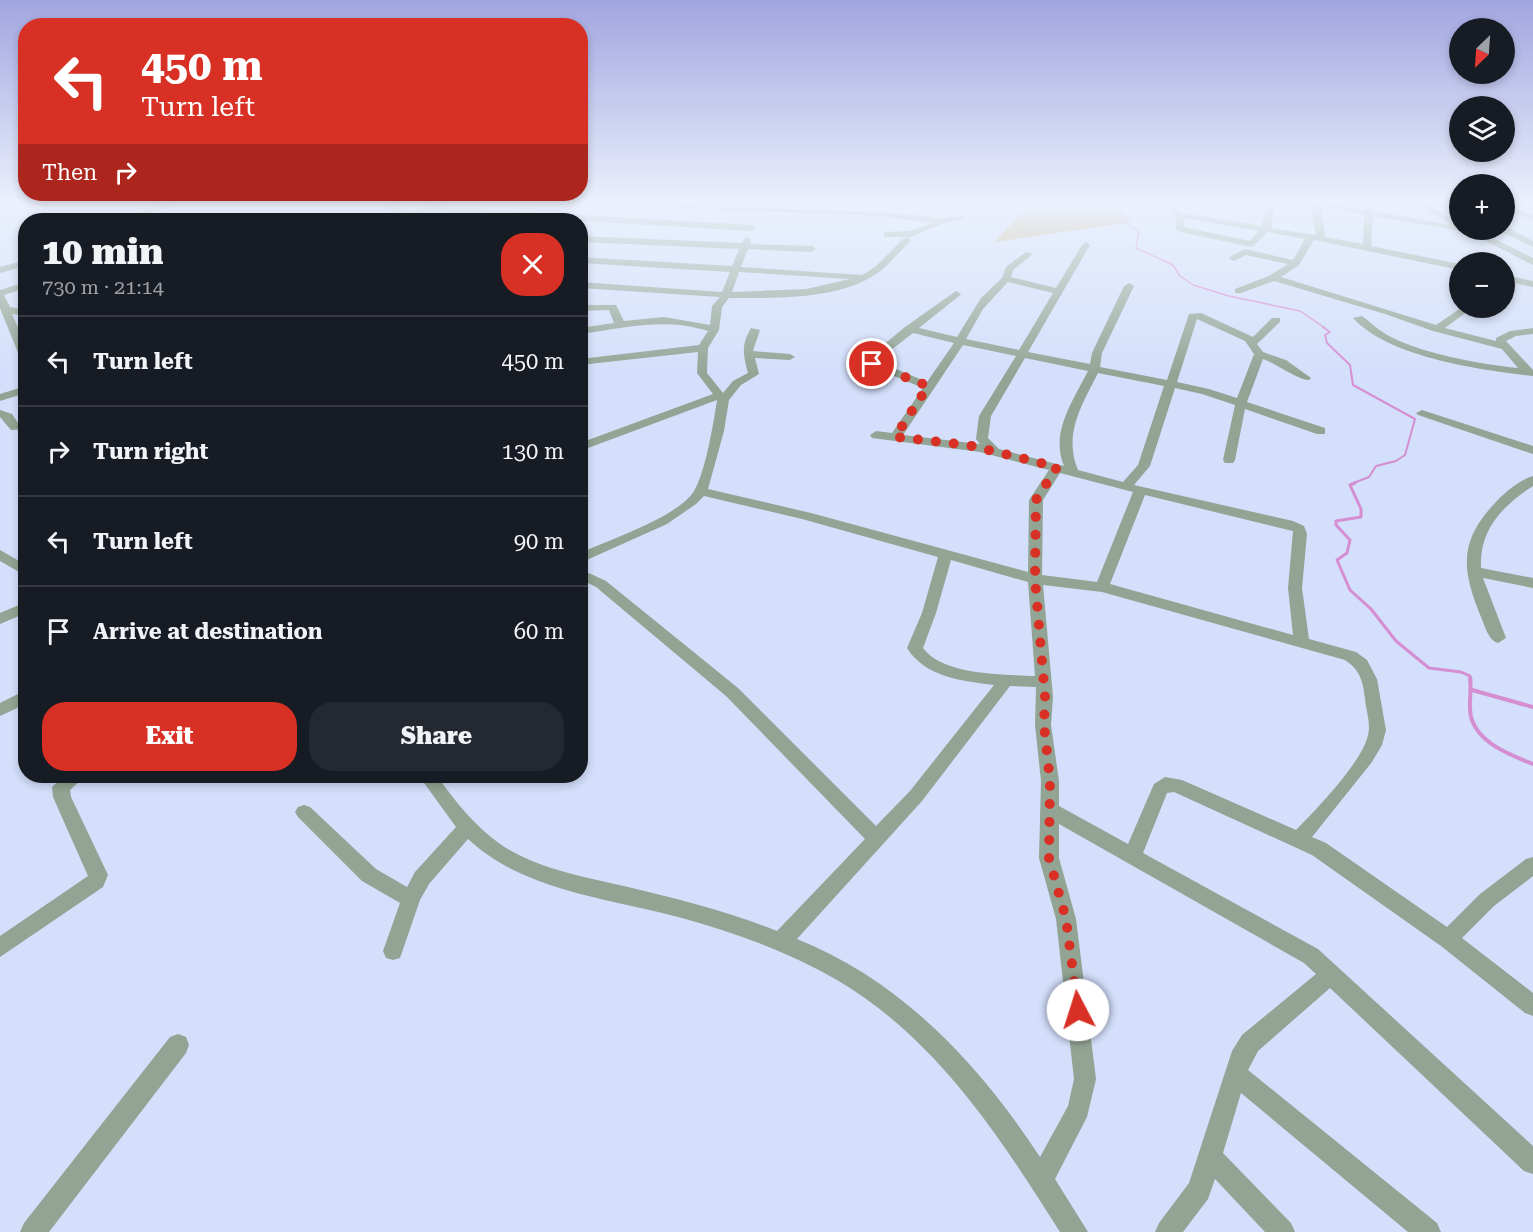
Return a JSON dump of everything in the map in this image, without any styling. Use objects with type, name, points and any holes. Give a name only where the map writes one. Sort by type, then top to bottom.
[{"type":"street","points":[[588,555],[688,507],[700,491],[718,431],[720,398],[702,373],[703,348],[714,330],[717,306],[726,293],[738,260]]},
{"type":"street","points":[[588,285],[726,293],[817,291],[850,284],[882,266],[886,260]]},
{"type":"street","points":[[895,437],[960,341],[971,317],[991,290],[1006,279],[1009,269],[1020,260]]},
{"type":"street","points":[[995,452],[982,439],[982,425],[1077,260]]},
{"type":"street","points":[[1288,260],[1296,262]]},
{"type":"street","points":[[1429,260],[1449,265]]},
{"type":"street","points":[[588,261],[864,277]]},
{"type":"street","points":[[1238,291],[1273,279],[1296,262]]},
{"type":"street","points":[[0,270],[18,265]]},
{"type":"street","points":[[1006,279],[1059,292]]},
{"type":"street","points":[[1273,279],[1389,312],[1424,338],[1479,367],[1530,372]]},
{"type":"street","points":[[1515,280],[1533,284]]},
{"type":"street","points":[[1041,1180],[1079,1109],[1085,1079],[1066,919],[1049,858],[1051,811],[1044,725],[1044,682],[1035,579],[1036,500],[1064,469],[1067,427],[1074,405],[1094,368],[1097,354],[1129,286]]},
{"type":"street","points":[[18,288],[0,295],[7,310],[5,326],[18,347]]},
{"type":"street","points":[[928,386],[868,362],[956,294]]},
{"type":"street","points":[[588,308],[613,307],[620,324]]},
{"type":"street","points":[[7,310],[18,312]]},
{"type":"street","points":[[1102,587],[1133,488],[1144,466],[1169,386],[1192,325],[1193,316],[1202,316],[1253,342],[1259,354],[1282,362],[1305,378]]},
{"type":"street","points":[[1358,318],[1389,340],[1424,338],[1503,346]]},
{"type":"street","points":[[1424,338],[1453,318]]},
{"type":"street","points":[[588,330],[671,319],[698,323],[714,330]]},
{"type":"street","points":[[1253,342],[1276,320]]},
{"type":"street","points":[[909,329],[1169,386],[1196,389],[1241,402],[1321,431]]},
{"type":"street","points":[[588,444],[720,398],[737,383],[753,377],[747,354],[749,339],[754,330]]},
{"type":"street","points":[[1530,372],[1503,346],[1500,340],[1503,336],[1533,331]]},
{"type":"street","points":[[588,361],[703,348]]},
{"type":"street","points":[[747,354],[790,357]]},
{"type":"street","points":[[1229,460],[1241,402],[1259,354]]},
{"type":"street","points":[[0,398],[18,392]]},
{"type":"street","points":[[0,412],[8,416],[15,427],[18,426]]},
{"type":"street","points":[[1422,413],[1533,450]]},
{"type":"street","points":[[876,435],[955,444],[995,452],[1133,488],[1293,525],[1299,529],[1293,577],[1295,608],[1302,643]]},
{"type":"street","points":[[1498,638],[1472,571],[1474,540],[1502,502],[1533,480]]},
{"type":"street","points":[[700,491],[806,516],[1035,579],[1102,587],[1350,656],[1364,664],[1370,675],[1377,734],[1361,765],[1299,839]]},
{"type":"street","points":[[0,554],[18,566]]},
{"type":"street","points":[[945,556],[929,614],[915,648],[917,654],[933,666],[980,678],[1044,682]]},
{"type":"street","points":[[1472,571],[1533,583]]},
{"type":"street","points":[[588,578],[601,585],[732,692],[775,732],[876,838]]},
{"type":"street","points":[[0,619],[18,611]]},
{"type":"street","points":[[781,942],[916,796],[1006,680]]},
{"type":"street","points":[[0,710],[18,700]]},
{"type":"street","points":[[0,948],[96,881],[98,875],[62,797],[62,787],[67,783]]},
{"type":"street","points":[[433,783],[467,827],[493,849],[556,879],[696,914],[781,942],[845,973],[899,1008],[953,1058],[1001,1118],[1075,1232]]},
{"type":"street","points":[[1132,856],[1160,789],[1165,784],[1176,785],[1299,839],[1347,866],[1448,939],[1533,1006]]},
{"type":"street","points":[[1051,811],[1293,945],[1331,974],[1533,1162]]},
{"type":"street","points":[[304,812],[369,876],[411,898]]},
{"type":"street","points":[[393,951],[411,898],[434,862],[467,827]]},
{"type":"street","points":[[1448,939],[1487,900],[1531,869]]},
{"type":"street","points":[[1168,1232],[1192,1203],[1210,1157],[1235,1074],[1250,1043],[1331,974]]},
{"type":"street","points":[[33,1232],[178,1045]]},
{"type":"street","points":[[1235,1074],[1428,1232]]},
{"type":"street","points":[[1210,1157],[1282,1232]]},
{"type":"waterway","points":[[1163,260],[1173,265],[1180,276],[1193,285],[1229,296],[1300,311],[1325,328]]},
{"type":"waterway","points":[[1323,327],[1330,332],[1325,335],[1327,343],[1350,365],[1353,385],[1415,419],[1405,455],[1396,461],[1376,466],[1369,477],[1351,484]]},
{"type":"waterway","points":[[1355,483],[1350,485],[1361,509],[1361,517],[1336,521],[1336,525],[1350,540],[1347,553],[1337,560],[1350,590],[1371,609],[1396,641],[1429,668],[1461,672],[1470,676],[1471,680]]},
{"type":"waterway","points":[[1470,679],[1471,717],[1480,734],[1496,747],[1533,764]]},
{"type":"waterway","points":[[1472,690],[1533,707]]},
{"type":"route","points":[[872,364],[928,386],[895,437],[968,445],[1057,467],[1039,490],[1036,500],[1035,579],[1045,697],[1044,725],[1050,781],[1051,811],[1048,851],[1066,919],[1078,1010]]}]
